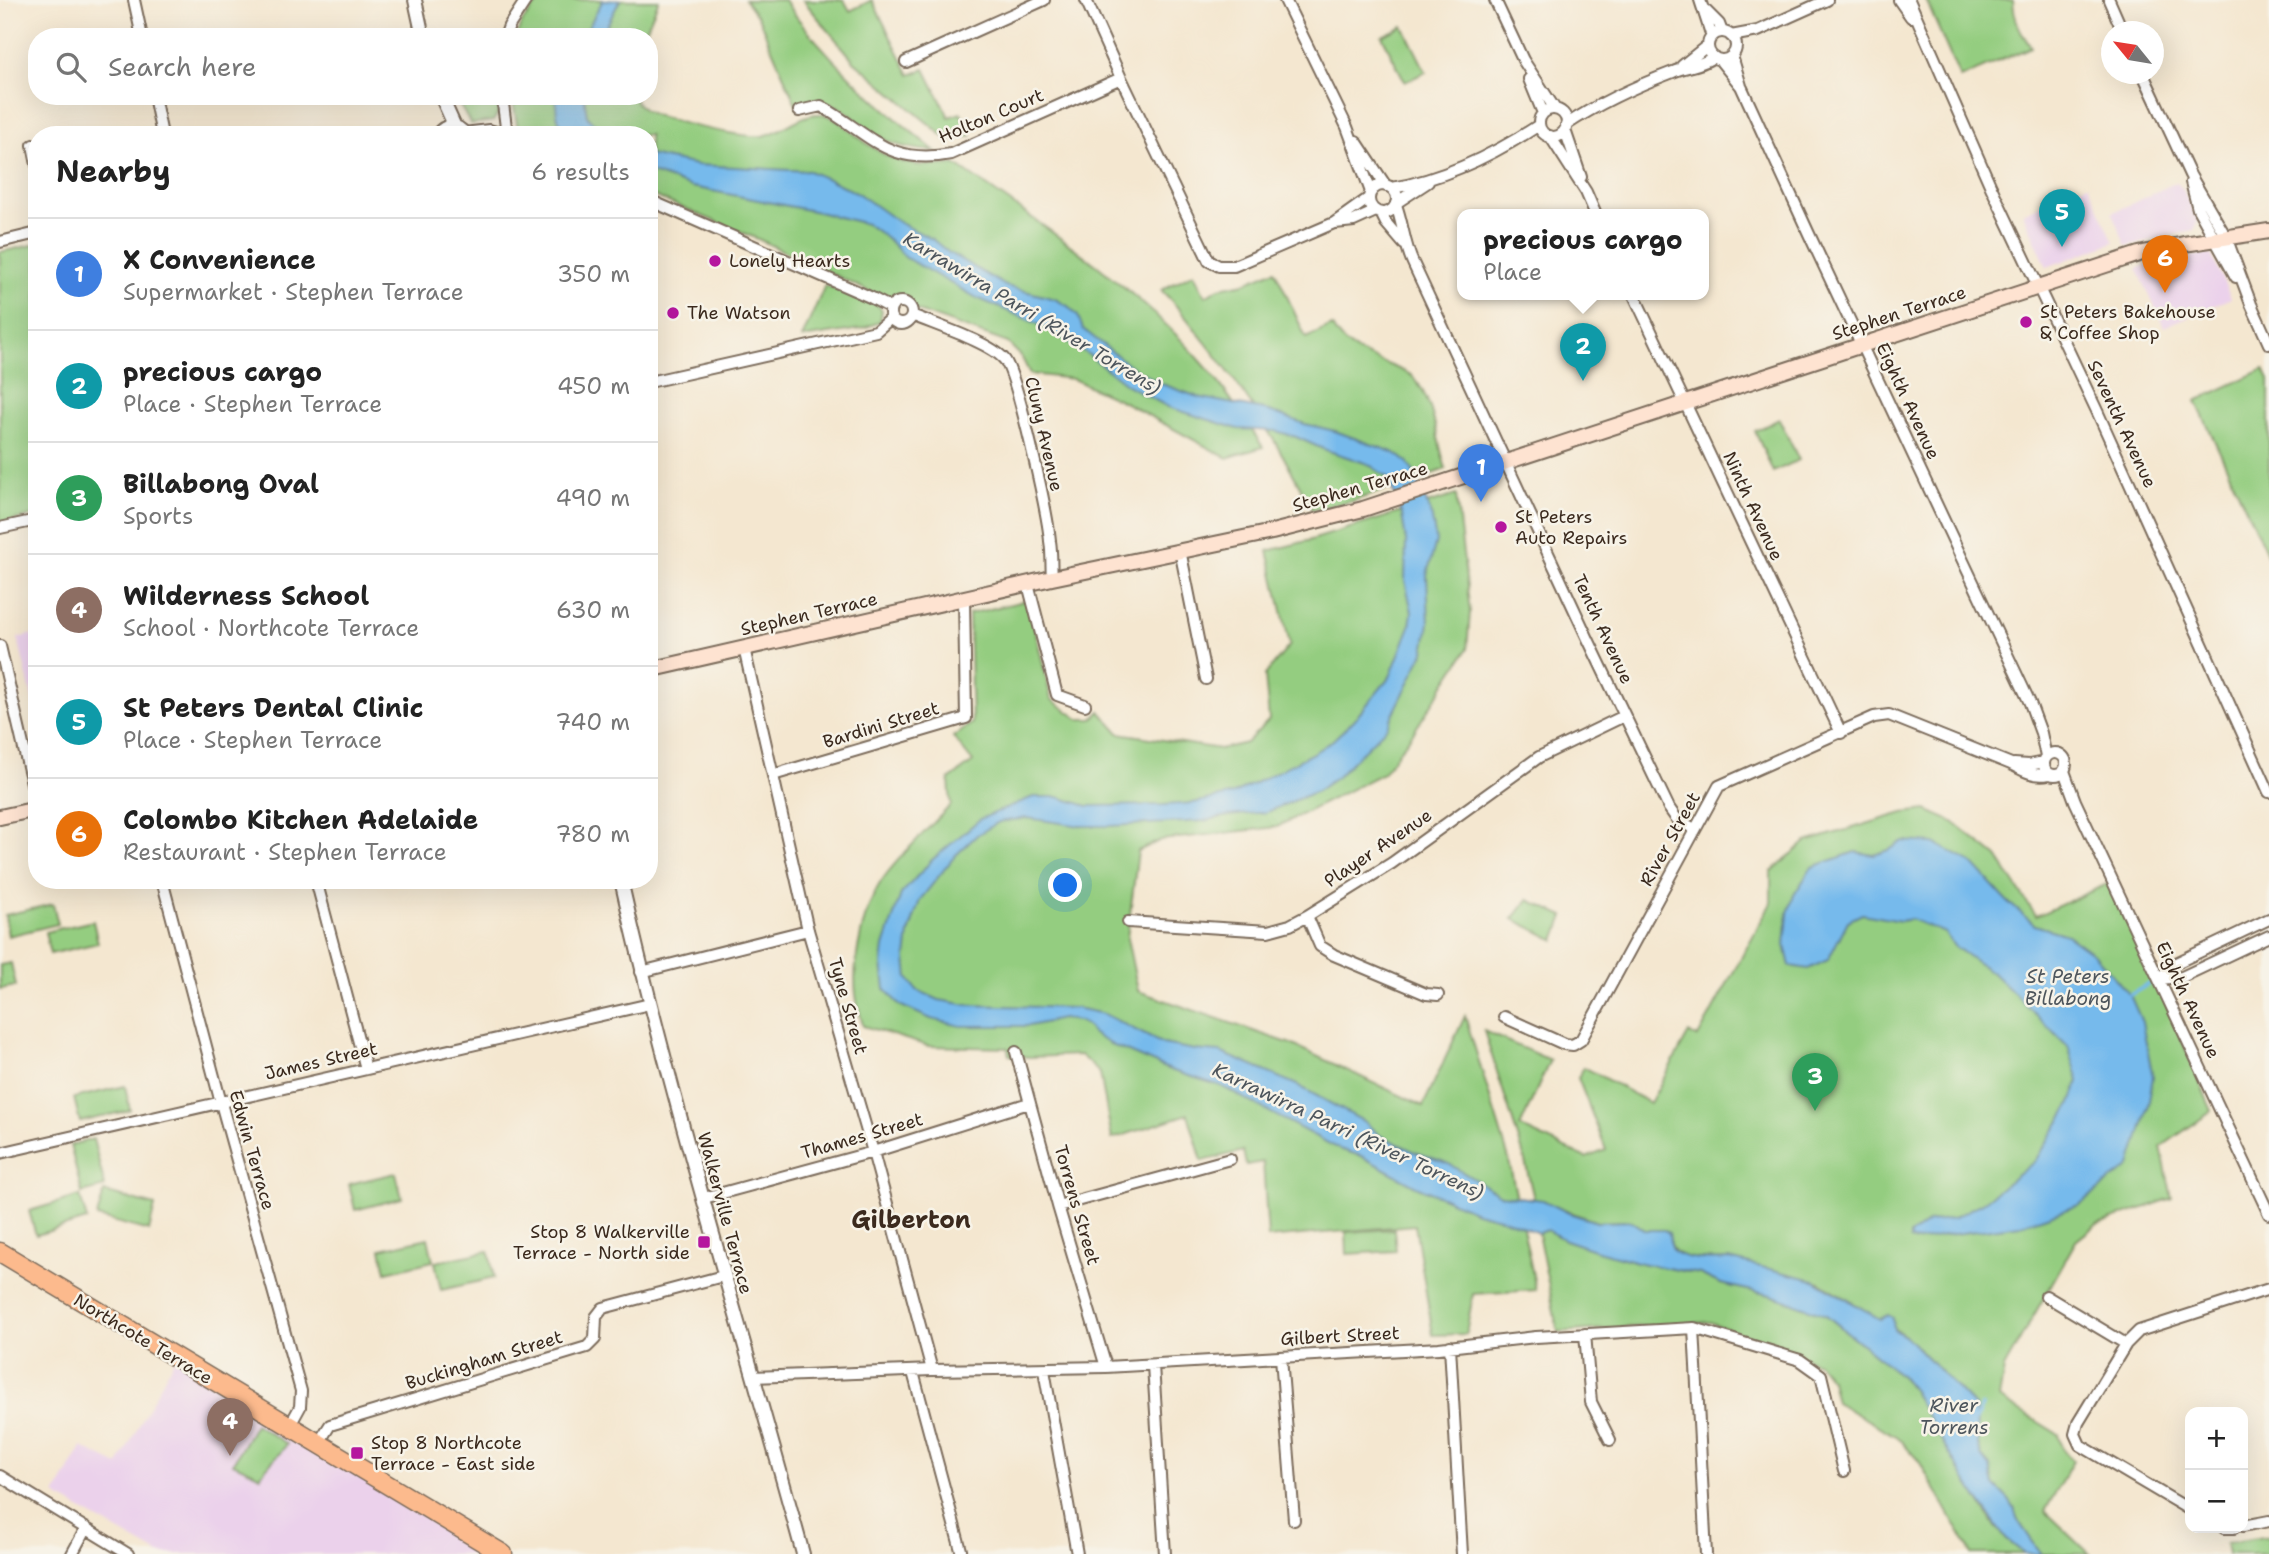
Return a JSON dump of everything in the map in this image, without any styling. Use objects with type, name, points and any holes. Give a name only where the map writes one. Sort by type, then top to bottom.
[{"type":"highway","name":"Northcote Terrace","points":[[0,1252],[503,1554]]},
{"type":"main road","name":"Stephen Terrace","points":[[658,668],[1052,578],[1272,532],[1363,509],[2156,249],[2269,231]]},
{"type":"main road","points":[[0,817],[28,809]]},
{"type":"street","points":[[134,0],[140,28]]},
{"type":"street","points":[[415,0],[421,28]]},
{"type":"street","points":[[508,28],[526,0]]},
{"type":"street","points":[[906,62],[1044,0]]},
{"type":"street","points":[[1086,0],[1200,246],[1209,261],[1214,264],[1234,266],[1334,223],[1378,187],[1434,178]]},
{"type":"street","points":[[1285,0],[1347,127],[1370,195],[1371,206],[1378,212]]},
{"type":"street","points":[[1495,0],[1523,60],[1537,100],[1566,119],[1566,127],[1593,209]]},
{"type":"street","points":[[1677,70],[1718,38],[1758,31],[1827,0]]},
{"type":"street","name":"Seventh Avenue","points":[[1899,0],[1922,33]]},
{"type":"street","name":"Seventh Avenue","points":[[1909,0],[2269,792]]},
{"type":"street","points":[[2109,0],[2118,21]]},
{"type":"street","points":[[1703,5],[1707,29],[1718,38]]},
{"type":"street","points":[[1544,132],[1556,136],[1566,127],[1614,99],[1677,70],[1734,53],[1758,31]]},
{"type":"street","name":"Eighth Avenue","points":[[1741,86],[1717,58],[1718,38],[1735,42],[1734,53],[1741,86],[2030,702],[2048,757]]},
{"type":"street","name":"Holton Court","points":[[799,111],[821,106],[888,149],[927,159],[951,154],[1121,78]]},
{"type":"street","points":[[2148,84],[2190,176],[2193,196],[2220,238],[2269,344]]},
{"type":"street","points":[[1553,111],[1614,99]]},
{"type":"street","points":[[156,105],[160,126]]},
{"type":"street","points":[[443,105],[451,126]]},
{"type":"street","points":[[503,105],[506,126]]},
{"type":"street","points":[[1334,223],[1388,212],[1434,178],[1500,148],[1530,140],[1544,132],[1553,111]]},
{"type":"street","points":[[1347,127],[1397,195],[1396,204]]},
{"type":"street","points":[[1544,132],[1586,192]]},
{"type":"street","points":[[658,204],[870,297],[891,313],[901,324],[907,322],[912,315],[911,308],[905,303],[897,303],[891,313],[876,331],[658,380]]},
{"type":"street","name":"Tenth Avenue","points":[[1396,204],[1404,244],[1625,716],[1673,815],[1694,829]]},
{"type":"street","name":"Tenth Avenue","points":[[1378,212],[1404,244]]},
{"type":"street","points":[[0,242],[28,235]]},
{"type":"street","name":"Ninth Avenue","points":[[1636,300],[1841,733]]},
{"type":"street","name":"Cluny Avenue","points":[[912,315],[990,348],[1004,359],[1011,369],[1050,540],[1052,578]]},
{"type":"street","points":[[0,528],[28,522]]},
{"type":"street","points":[[1180,550],[1206,679]]},
{"type":"street","points":[[1028,584],[1056,695],[1085,705]]},
{"type":"street","name":"Bardini Street","points":[[774,775],[966,718],[964,599]]},
{"type":"street","points":[[0,646],[28,768]]},
{"type":"street","name":"Tyne Street","points":[[744,648],[808,930],[873,1152],[932,1370]]},
{"type":"street","name":"River Street","points":[[1504,1017],[1564,1044],[1573,1045],[1581,1040],[1719,786],[1884,714],[2033,775],[2055,773]]},
{"type":"street","name":"Player Avenue","points":[[1128,922],[1268,931],[1290,925],[1392,863],[1539,757],[1625,716]]},
{"type":"street","points":[[2048,757],[2064,758],[2066,765],[2055,773],[2045,770],[2048,757]]},
{"type":"street","name":"River Street","points":[[2011,764],[2029,765],[2048,757]]},
{"type":"street","name":"Eighth Avenue","points":[[2055,773],[2075,801],[2269,1214]]},
{"type":"street","name":"Edwin Terrace","points":[[164,889],[220,1103],[301,1391],[300,1407],[289,1427]]},
{"type":"street","points":[[318,889],[366,1069]]},
{"type":"street","name":"Walkerville Terrace","points":[[623,889],[641,972],[723,1276],[803,1554]]},
{"type":"street","points":[[1307,916],[1320,946],[1334,955],[1426,994],[1438,995]]},
{"type":"street","points":[[2159,979],[2176,963],[2269,919]]},
{"type":"street","points":[[641,972],[808,930]]},
{"type":"street","points":[[2159,979],[2182,977],[2269,936]]},
{"type":"street","name":"James Street","points":[[0,1153],[650,1004]]},
{"type":"street","name":"Torrens Street","points":[[1016,1052],[1106,1367]]},
{"type":"street","name":"Thames Street","points":[[704,1198],[873,1152],[1029,1103]]},
{"type":"street","points":[[1058,1206],[1230,1159]]},
{"type":"street","name":"Buckingham Street","points":[[318,1444],[330,1425],[587,1347],[595,1339],[596,1317],[603,1308],[723,1276]]},
{"type":"street","points":[[2185,1507],[2083,1447],[2077,1439],[2078,1423],[2126,1344],[2138,1331],[2269,1289]]},
{"type":"street","points":[[2046,1296],[2126,1344]]},
{"type":"street","points":[[1694,1328],[1706,1554]]},
{"type":"street","name":"Gilbert Street","points":[[753,1377],[1153,1365],[1694,1328],[1800,1360],[1821,1376],[1844,1471]]},
{"type":"street","points":[[1585,1334],[1591,1402],[1610,1440]]},
{"type":"street","points":[[1451,1346],[1462,1554]]},
{"type":"street","points":[[1281,1357],[1294,1520]]},
{"type":"street","points":[[1153,1365],[1165,1554]]},
{"type":"street","points":[[1044,1370],[1077,1554]]},
{"type":"street","points":[[913,1372],[962,1554]]},
{"type":"street","points":[[0,1476],[128,1554]]},
{"type":"street","points":[[2248,1525],[2269,1521]]},
{"type":"street","points":[[72,1554],[86,1528]]},
{"type":"shaded area","points":[[2177,182],[2199,218],[2194,230],[2126,246],[2112,213]]},
{"type":"shaded area","points":[[2088,184],[2114,242],[2047,267],[2023,213]]},
{"type":"shaded area","points":[[2211,254],[2231,298],[2164,327],[2137,268],[2175,258]]},
{"type":"shaded area","points":[[28,635],[28,681],[18,638]]},
{"type":"shaded area","points":[[175,1358],[503,1554],[159,1554],[55,1495],[82,1447],[118,1465]]},
{"type":"green space","points":[[540,0],[659,0],[647,28],[520,28]]},
{"type":"green space","points":[[745,0],[784,0],[817,42],[854,81],[935,151],[891,143],[867,129],[842,108],[833,105],[823,103],[799,111],[759,19]]},
{"type":"green space","points":[[803,0],[844,0],[850,11],[872,0],[910,75],[925,69],[949,117],[961,113],[971,136],[948,140],[854,61]]},
{"type":"green space","points":[[1926,0],[2013,0],[2018,25],[2031,47],[1960,78]]},
{"type":"green space","points":[[1403,26],[1426,72],[1405,82],[1382,36]]},
{"type":"green space","points":[[459,105],[498,105],[499,112],[493,121],[471,124]]},
{"type":"green space","points":[[514,105],[639,105],[665,118],[752,136],[770,134],[802,118],[818,114],[838,121],[869,145],[892,158],[926,166],[955,164],[1055,234],[1150,310],[1207,368],[1263,447],[1227,458],[1122,401],[1073,379],[1030,374],[1021,356],[1008,343],[915,310],[904,299],[889,301],[758,239],[658,198],[658,126],[517,126]]},
{"type":"green space","points":[[28,246],[28,517],[0,523],[0,252]]},
{"type":"green space","points":[[1275,270],[1306,338],[1332,326],[1351,347],[1413,377],[1430,409],[1446,469],[1353,501],[1312,510],[1289,465],[1251,404],[1190,322],[1161,290],[1194,273],[1205,296],[1219,288],[1245,283]]},
{"type":"green space","points":[[825,285],[877,304],[882,310],[880,322],[861,329],[802,338]]},
{"type":"green space","points":[[2264,369],[2269,380],[2269,558],[2196,401]]},
{"type":"green space","points":[[1779,419],[1799,460],[1773,472],[1755,431]]},
{"type":"green space","points":[[1456,495],[1470,612],[1467,650],[1415,730],[1383,773],[1277,827],[1161,840],[1138,851],[1127,938],[1138,991],[1291,1044],[1423,1106],[1465,1016],[1508,1156],[1536,1290],[1473,1294],[1466,1334],[1433,1335],[1415,1225],[1268,1238],[1263,1162],[1246,1165],[1243,1151],[1202,1161],[1188,1114],[1112,1139],[1100,1073],[1080,1055],[1029,1057],[1009,1055],[1008,1048],[928,1046],[863,1026],[855,981],[861,933],[878,888],[900,858],[951,805],[949,780],[973,762],[953,737],[972,723],[969,614],[1028,600],[1051,699],[1079,719],[1093,719],[1100,711],[1119,733],[1220,749],[1246,743],[1269,720],[1265,675],[1290,645],[1268,551]]},
{"type":"green space","points":[[1926,810],[1953,822],[1997,857],[2036,916],[2114,881],[2212,1111],[2161,1147],[2172,1198],[2096,1225],[2076,1241],[2004,1368],[1999,1398],[2059,1435],[2062,1448],[2073,1461],[2045,1511],[2090,1554],[2041,1554],[2017,1519],[2014,1508],[1994,1485],[1990,1467],[1981,1455],[1978,1444],[1975,1407],[1907,1337],[1820,1282],[1729,1259],[1684,1256],[1674,1250],[1664,1230],[1644,1230],[1631,1221],[1597,1222],[1534,1199],[1523,1153],[1484,1031],[1550,1060],[1520,1127],[1586,1158],[1606,1150],[1578,1078],[1584,1067],[1650,1103],[1689,1033],[1698,1037],[1771,903],[1771,872],[1806,842],[1903,813]]},
{"type":"green space","points":[[1528,900],[1564,916],[1555,940],[1513,919]]},
{"type":"green space","points":[[53,904],[58,924],[8,936],[5,915]]},
{"type":"green space","points":[[93,921],[98,943],[50,954],[45,932]]},
{"type":"green space","points":[[11,963],[16,986],[0,989],[0,965]]},
{"type":"green space","points":[[125,1086],[130,1110],[80,1122],[74,1098]]},
{"type":"green space","points":[[93,1139],[105,1187],[82,1193],[70,1145]]},
{"type":"green space","points":[[396,1173],[402,1198],[355,1210],[349,1184]]},
{"type":"green space","points":[[104,1192],[155,1206],[149,1231],[97,1217]]},
{"type":"green space","points":[[80,1196],[87,1220],[36,1235],[29,1211]]},
{"type":"green space","points":[[1394,1229],[1396,1251],[1347,1254],[1346,1232]]},
{"type":"green space","points":[[1547,1230],[1565,1240],[1645,1264],[1700,1274],[1721,1284],[1771,1295],[1826,1315],[1901,1376],[1913,1391],[1989,1517],[2006,1539],[2025,1554],[1972,1554],[1919,1461],[1897,1437],[1836,1402],[1831,1380],[1818,1363],[1710,1322],[1558,1332],[1538,1233]]},
{"type":"green space","points":[[428,1238],[433,1261],[386,1272],[381,1249]]},
{"type":"green space","points":[[489,1251],[494,1278],[441,1290],[435,1262]]},
{"type":"green space","points":[[255,1424],[287,1444],[261,1476],[233,1463]]},
{"type":"green space","points":[[2269,1536],[2269,1554],[2228,1554],[2226,1543]]},
{"type":"water","points":[[603,0],[620,0],[606,28],[588,28]]},
{"type":"water","points":[[556,105],[585,105],[587,116],[596,126],[562,126]]},
{"type":"water","points":[[658,157],[697,165],[809,171],[835,182],[859,194],[900,223],[932,239],[948,252],[1006,286],[1055,299],[1068,306],[1078,316],[1083,329],[1133,368],[1162,384],[1198,397],[1269,411],[1395,453],[1407,462],[1413,471],[1431,513],[1436,541],[1427,575],[1429,623],[1424,652],[1387,727],[1337,777],[1317,791],[1267,812],[1204,821],[1110,826],[1081,826],[1027,818],[999,822],[977,835],[955,856],[920,900],[909,933],[906,958],[908,978],[917,990],[939,1000],[968,1005],[1076,1008],[1104,1014],[1163,1044],[1220,1052],[1297,1085],[1365,1122],[1379,1135],[1447,1163],[1501,1195],[1543,1200],[1569,1213],[1597,1222],[1631,1221],[1644,1230],[1664,1230],[1669,1233],[1673,1250],[1677,1254],[1699,1259],[1729,1259],[1814,1280],[1880,1319],[1888,1315],[1893,1318],[1894,1330],[1907,1337],[1975,1407],[1978,1444],[1981,1455],[1990,1467],[1994,1485],[2009,1500],[2017,1519],[2041,1554],[2025,1554],[2006,1539],[1962,1475],[1913,1391],[1901,1376],[1826,1315],[1771,1295],[1721,1284],[1700,1274],[1645,1264],[1594,1250],[1565,1240],[1547,1230],[1538,1233],[1507,1220],[1476,1212],[1416,1186],[1361,1156],[1339,1149],[1221,1086],[1173,1071],[1114,1046],[1093,1034],[1086,1025],[1078,1021],[1062,1019],[1029,1026],[961,1026],[931,1019],[899,1005],[885,989],[882,964],[884,946],[901,894],[932,860],[980,819],[1033,797],[1058,797],[1088,806],[1164,805],[1193,803],[1234,794],[1315,752],[1333,740],[1354,720],[1390,677],[1410,626],[1412,612],[1405,580],[1406,541],[1402,515],[1388,478],[1368,464],[1276,431],[1238,429],[1168,407],[1127,385],[1089,355],[1043,326],[977,298],[906,258],[889,240],[867,224],[692,187],[658,175]]},
{"type":"water","name":"St Peters Billabong","points":[[1903,841],[1934,843],[1972,863],[2007,901],[2035,925],[2067,935],[2095,955],[2130,995],[2142,1022],[2153,1077],[2148,1107],[2130,1166],[2079,1205],[2020,1225],[1915,1242],[1910,1240],[1910,1235],[1928,1222],[1953,1218],[1982,1203],[2035,1161],[2070,1105],[2079,1081],[2068,1046],[1995,975],[1954,946],[1945,933],[1911,919],[1901,921],[1862,914],[1848,921],[1828,960],[1808,969],[1790,966],[1785,945],[1788,913],[1794,895],[1812,867],[1855,852],[1874,855]]},
{"type":"waterway","points":[[2130,995],[2149,984]]},
{"type":"waterway","name":"River Torrens","points":[[1975,1420],[1982,1406]]},
{"type":"place","name":"St Peters Dental Clinic","points":[[2062,247]]},
{"type":"place","name":"Lonely Hearts","points":[[715,261]]},
{"type":"place","name":"Colombo Kitchen Adelaide","points":[[2165,293]]},
{"type":"place","name":"The Watson","points":[[673,313]]},
{"type":"place","name":"St Peters Bakehouse & Coffee Shop","points":[[2026,322]]},
{"type":"place","name":"precious cargo","points":[[1583,381]]},
{"type":"place","name":"X Convenience","points":[[1481,502]]},
{"type":"place","name":"St Peters Auto Repairs","points":[[1501,527]]},
{"type":"place","name":"Billabong Oval","points":[[1815,1111]]},
{"type":"place","name":"Stop 8 Walkerville Terrace - North side","points":[[704,1242]]},
{"type":"place","name":"Stop 8 Northcote Terrace - East side","points":[[357,1453]]},
{"type":"place","name":"Wilderness School","points":[[230,1456]]},
{"type":"district","name":"Gilberton","points":[[911,1220]]},
{"type":"water label","name":"Karrawirra Parri (River Torrens)","points":[[1032,313]]},
{"type":"water label","name":"Karrawirra Parri (River Torrens)","points":[[1348,1131]]}]
